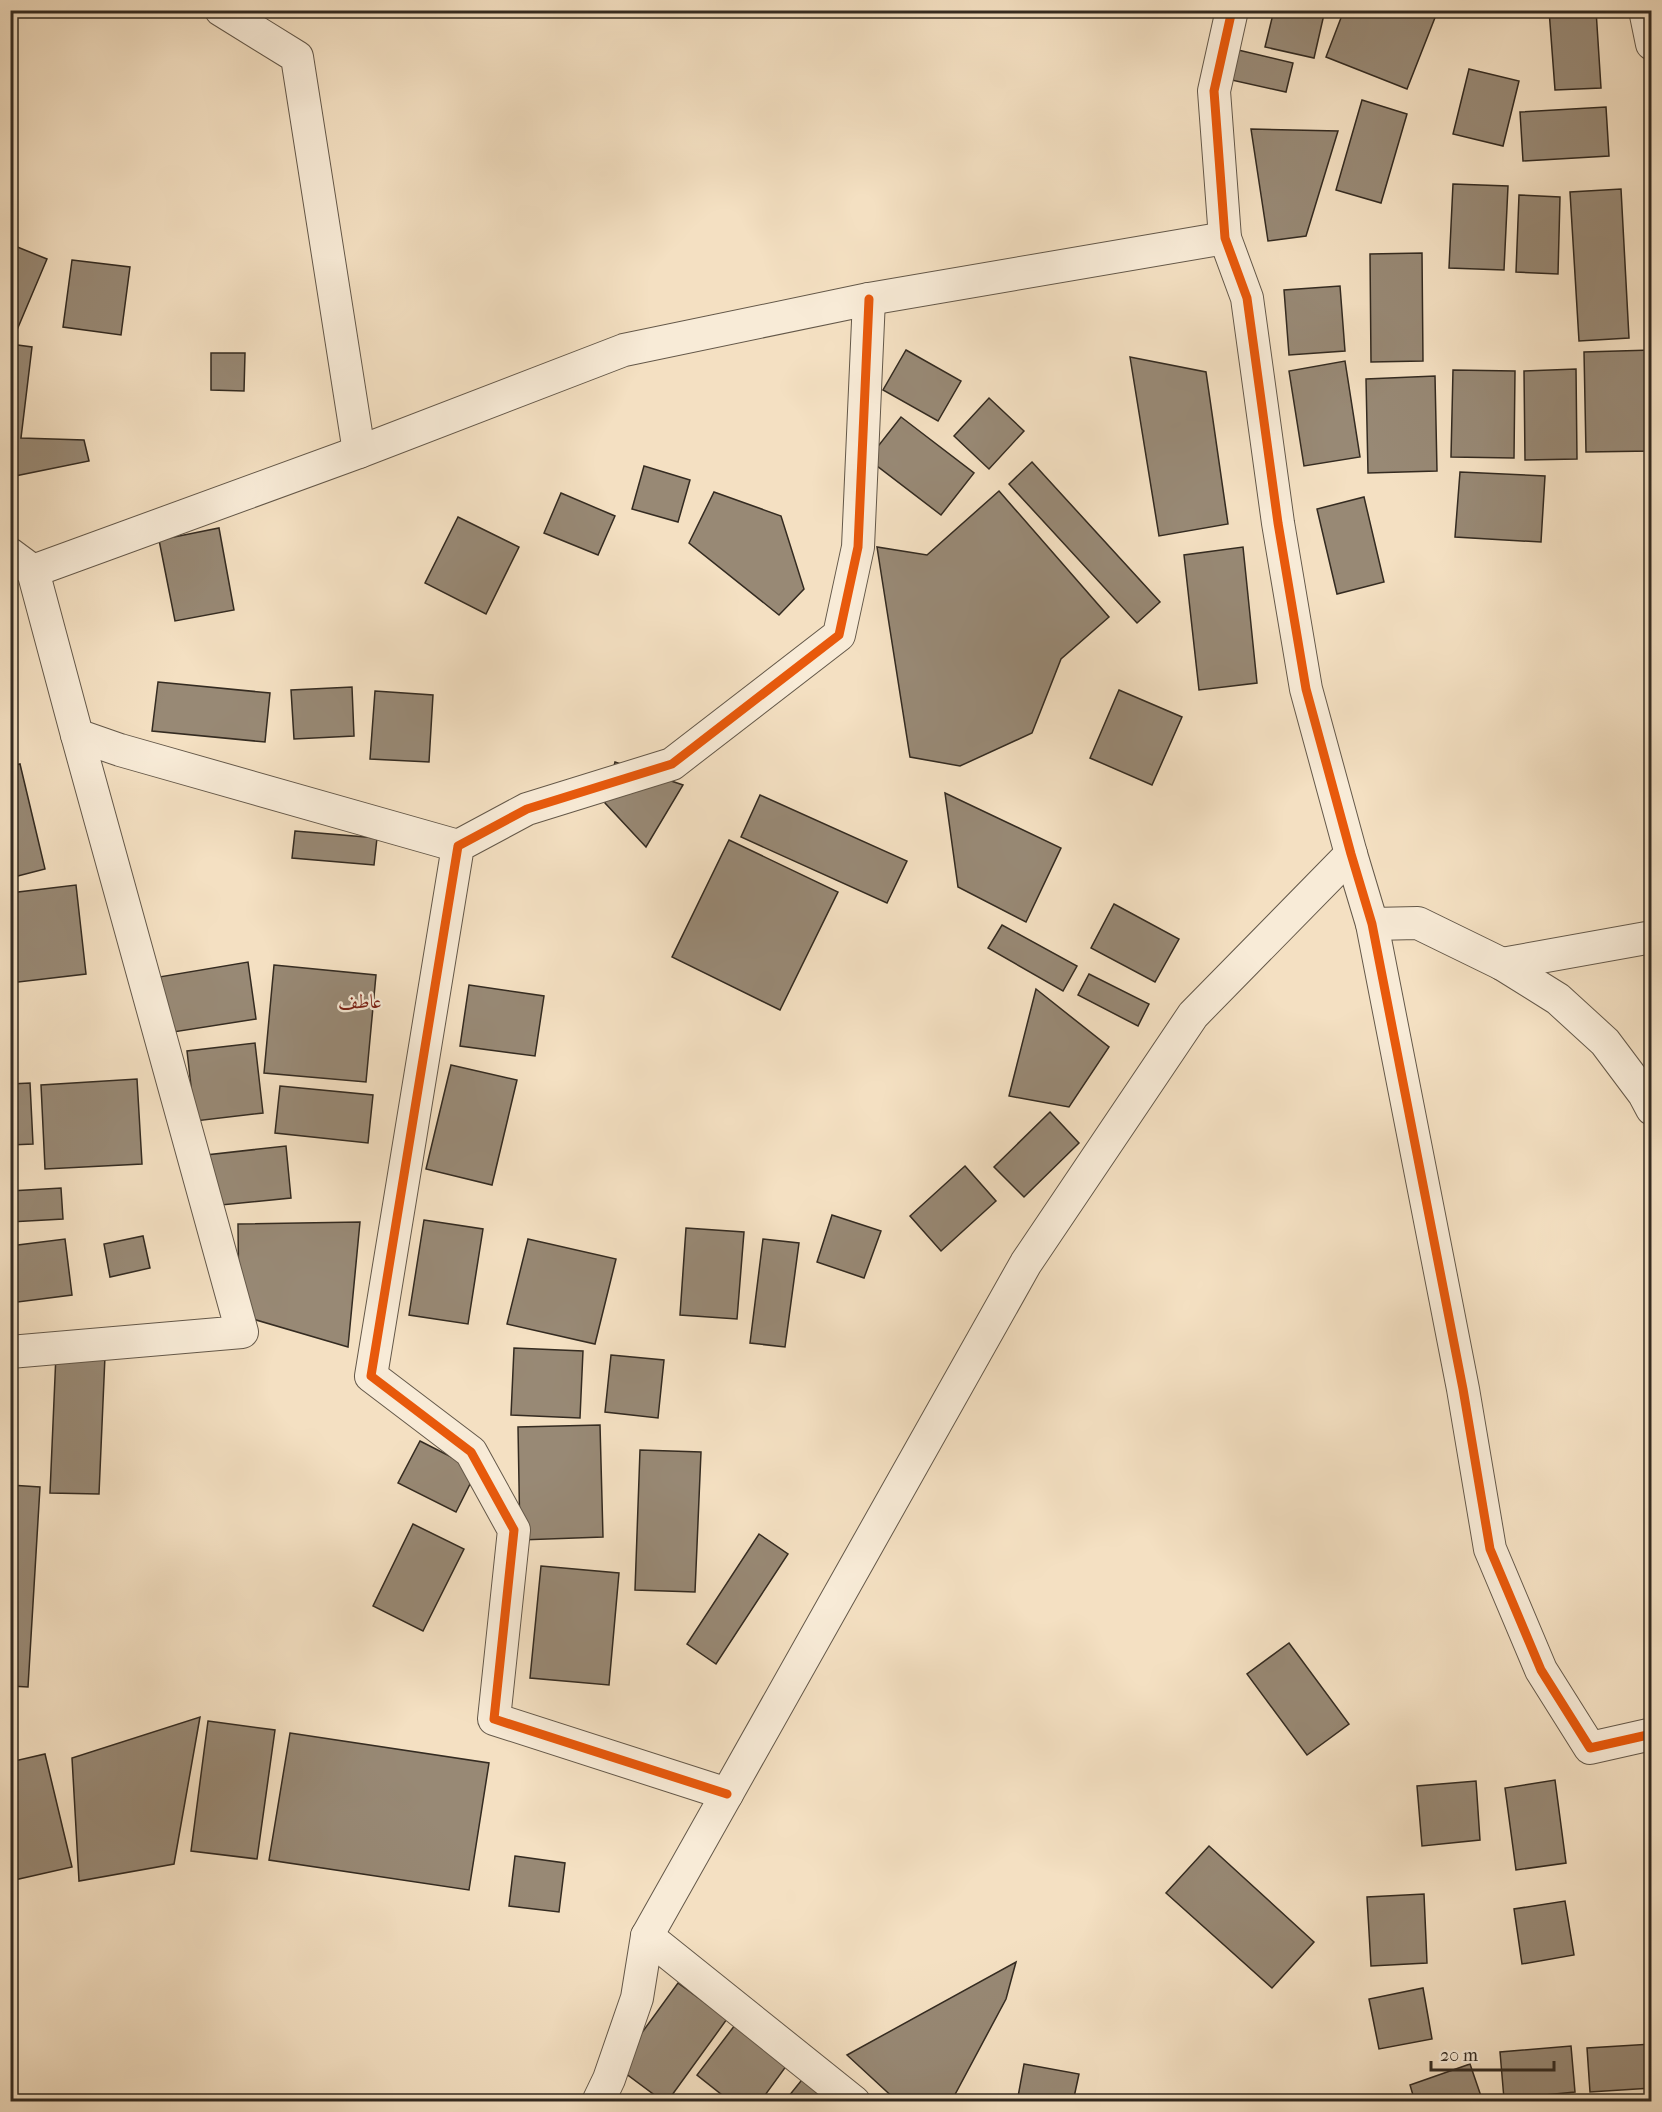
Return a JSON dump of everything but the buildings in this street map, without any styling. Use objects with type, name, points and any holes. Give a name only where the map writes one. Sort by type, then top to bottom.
[{"type":"street","points":[[221,10],[297,57],[359,452]]},
{"type":"street","points":[[1232,10],[1215,91],[1225,238],[1247,298],[1278,523],[1306,689],[1372,924],[1463,1389],[1490,1549],[1541,1670],[1590,1749],[1652,1734]]},
{"type":"street","points":[[1645,10],[1652,44]]},
{"type":"street","points":[[10,1352],[242,1332],[77,735],[22,562],[359,452],[624,350],[868,299],[1225,238]]},
{"type":"street","points":[[77,735],[120,750],[458,846],[527,809],[672,764],[839,635],[858,547],[868,299]]},
{"type":"street","points":[[458,846],[371,1376],[471,1452],[514,1530],[494,1719],[727,1794]]},
{"type":"street","points":[[598,2102],[609,2079],[637,1998],[647,1936],[1026,1263],[1194,1016],[1351,854]]},
{"type":"street","points":[[1372,924],[1418,923],[1502,964],[1558,999],[1605,1042],[1644,1094],[1652,1109]]},
{"type":"street","points":[[1502,964],[1652,937]]},
{"type":"street","points":[[647,1936],[854,2102]]},
{"type":"cycle path","points":[[1232,10],[1214,91],[1225,238],[1247,298],[1278,523],[1306,689],[1372,924],[1463,1389],[1490,1549],[1541,1670],[1590,1748],[1652,1734]]},
{"type":"cycle path","points":[[727,1794],[494,1719],[514,1530],[471,1452],[371,1376],[458,846],[527,809],[672,764],[839,635],[858,547],[869,299]]},
{"type":"district","name":"عاطف","points":[[360,1001]]}]
